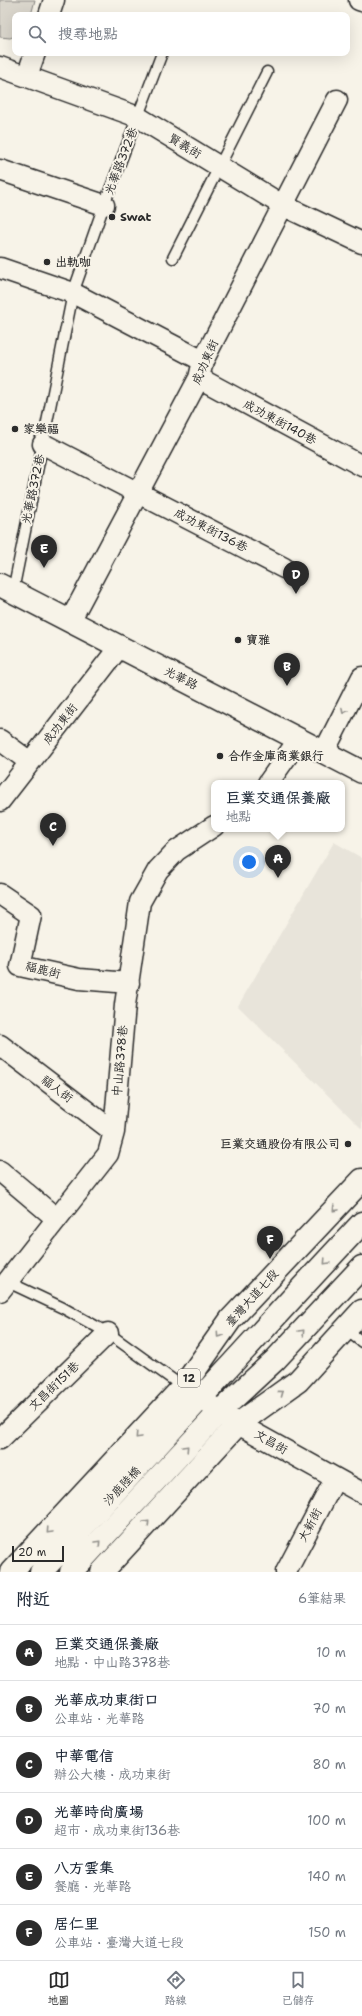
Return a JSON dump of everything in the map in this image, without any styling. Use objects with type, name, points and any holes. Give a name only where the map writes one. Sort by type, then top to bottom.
[{"type":"main road","name":"光華路","points":[[6,588],[362,772]]},
{"type":"main road","name":"臺灣大道七段","points":[[11,1572],[183,1387],[231,1319],[362,1180]]},
{"type":"main road","name":"臺灣大道七段","points":[[202,1399],[253,1340],[362,1223]]},
{"type":"main road","points":[[220,1411],[276,1360],[362,1267]]},
{"type":"main road","points":[[102,1572],[238,1424],[298,1381],[362,1311]]},
{"type":"main road","name":"臺灣大道七段","points":[[183,1387],[253,1340]]},
{"type":"main road","points":[[238,1424],[276,1360]]},
{"type":"main road","name":"沙鹿陸橋","points":[[42,1572],[202,1399]]},
{"type":"main road","name":"沙鹿陸橋","points":[[71,1572],[220,1411]]},
{"type":"street","points":[[50,12],[54,0]]},
{"type":"street","points":[[27,76],[34,56]]},
{"type":"street","name":"賢義街","points":[[0,67],[138,117],[284,206],[362,244]]},
{"type":"street","name":"成功東街","points":[[70,621],[201,370],[337,100]]},
{"type":"street","points":[[0,170],[104,205]]},
{"type":"street","points":[[0,268],[73,293],[201,370]]},
{"type":"street","name":"成功東街140巷","points":[[201,370],[362,466]]},
{"type":"street","name":"成功東街136巷","points":[[43,444],[284,568]]},
{"type":"street","name":"成功東街","points":[[0,801],[120,646]]},
{"type":"street","points":[[324,752],[362,677]]},
{"type":"street","points":[[270,780],[298,739]]},
{"type":"street","points":[[0,740],[30,762]]},
{"type":"street","name":"中山路378巷","points":[[4,1286],[108,1154],[114,1132],[125,1005],[140,902],[158,870],[176,851],[211,828]]},
{"type":"street","name":"福鹿街","points":[[0,894],[30,916],[20,966],[79,979],[129,983]]},
{"type":"street","name":"福人街","points":[[0,1045],[114,1132]]},
{"type":"street","points":[[0,1171],[57,1218]]},
{"type":"street","name":"文昌街151巷","points":[[0,1439],[108,1333]]},
{"type":"street","name":"文昌街","points":[[183,1387],[238,1424],[362,1493]]},
{"type":"street","name":"大新街","points":[[286,1572],[335,1479]]},
{"type":"lane","name":"光華路372巷","points":[[6,588],[43,444],[73,293],[104,205],[161,56]]},
{"type":"lane","points":[[173,258],[267,72]]},
{"type":"lane","points":[[4,1286],[64,1308],[108,1333],[183,1387]]},
{"type":"lane","points":[[345,1329],[362,1342]]},
{"type":"shaded area","points":[[0,0],[35,0],[32,12],[12,12],[12,37],[0,37]]},
{"type":"shaded area","points":[[334,842],[362,858],[362,1129],[238,1006]]},
{"type":"place","name":"Swat","points":[[112,217]]},
{"type":"place","name":"出軌咖","points":[[47,262]]},
{"type":"place","name":"家樂福","points":[[15,429]]},
{"type":"place","name":"八方雲集","points":[[44,568]]},
{"type":"place","name":"光華時尚廣場","points":[[296,594]]},
{"type":"place","name":"寶雅","points":[[238,640]]},
{"type":"place","name":"光華成功東街口","points":[[287,686]]},
{"type":"place","name":"合作金庫商業銀行","points":[[220,756]]},
{"type":"place","name":"中華電信","points":[[53,846]]},
{"type":"place","name":"巨業交通保養廠","points":[[278,878]]},
{"type":"place","name":"巨業交通股份有限公司","points":[[348,1144]]},
{"type":"place","name":"居仁里","points":[[270,1259]]}]
